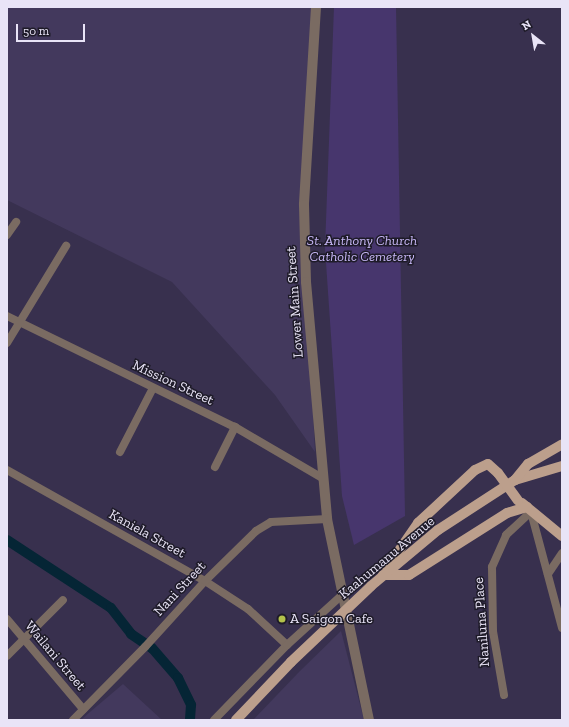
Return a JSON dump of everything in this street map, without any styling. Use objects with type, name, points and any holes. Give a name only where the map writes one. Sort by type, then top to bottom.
[{"type":"main road","name":"Kaahumanu Avenue","points":[[515,480],[528,464],[562,444]]},
{"type":"main road","points":[[383,575],[418,523],[479,466],[488,464],[497,471],[518,501],[562,536]]},
{"type":"main road","name":"Kaahumanu Avenue","points":[[236,720],[291,662],[371,586],[438,530],[515,480],[562,466]]},
{"type":"main road","points":[[383,575],[409,575],[508,513],[529,510]]},
{"type":"street","name":"Lower Main Street","points":[[316,7],[304,205],[305,267],[327,519],[369,720]]},
{"type":"street","points":[[7,235],[16,222]]},
{"type":"street","points":[[7,343],[66,246]]},
{"type":"street","name":"Mission Street","points":[[7,316],[234,427],[324,479]]},
{"type":"street","points":[[120,452],[153,388]]},
{"type":"street","points":[[215,467],[234,427]]},
{"type":"street","name":"Kaniela Street","points":[[7,470],[204,581],[248,610],[287,645]]},
{"type":"street","points":[[529,510],[562,628]]},
{"type":"street","name":"Naniluna Place","points":[[504,695],[493,631],[492,567],[506,535],[529,510]]},
{"type":"street","name":"Nani Street","points":[[73,720],[147,644],[204,581],[266,524],[289,519],[327,519]]},
{"type":"street","points":[[548,574],[562,553]]},
{"type":"street","points":[[214,720],[287,645],[343,594]]},
{"type":"street","points":[[7,656],[63,600]]},
{"type":"street","name":"Wailani Street","points":[[7,619],[83,709]]},
{"type":"shaded area","points":[[7,7],[313,7],[303,205],[315,452],[275,395],[172,282],[7,200]]},
{"type":"shaded area","points":[[341,631],[364,720],[253,720],[299,672]]},
{"type":"shaded area","points":[[123,684],[162,720],[81,720],[90,712]]},
{"type":"green space","name":"St. Anthony Church Catholic Cemetery","points":[[334,7],[396,7],[405,516],[354,545],[342,496],[325,248]]},
{"type":"waterway","points":[[7,540],[111,608],[131,634],[152,648],[178,678],[191,705],[190,720]]},
{"type":"place","name":"A Saigon Cafe","points":[[282,619]]}]
